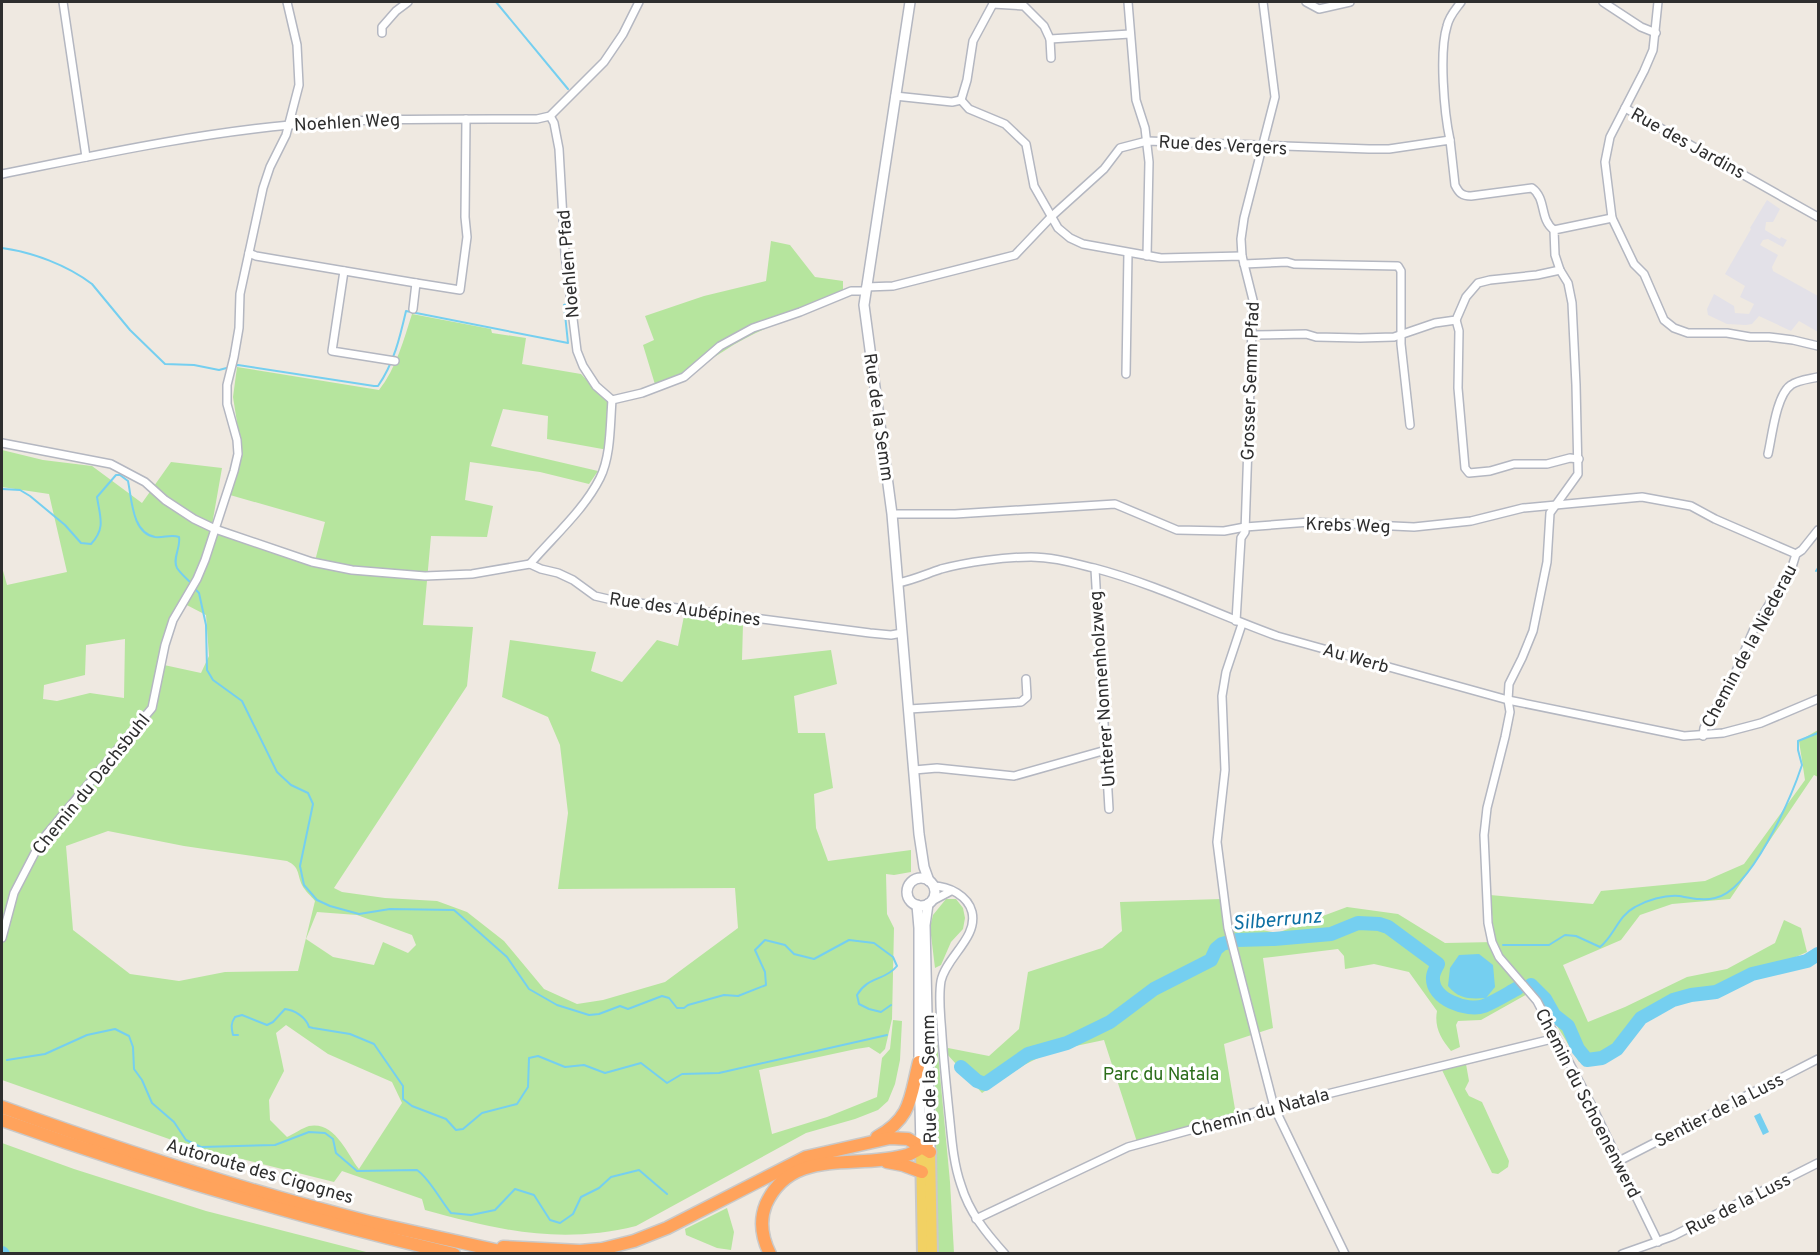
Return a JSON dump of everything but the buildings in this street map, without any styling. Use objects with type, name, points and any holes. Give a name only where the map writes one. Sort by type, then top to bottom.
[{"type":"highway","points":[[868,1142],[889,1131],[901,1120],[908,1108],[919,1062]]},
{"type":"highway","name":"Autoroute des Cigognes","points":[[2,1107],[263,1193],[361,1219],[512,1254]]},
{"type":"highway","name":"Autoroute des Cigognes","points":[[2,1120],[204,1187],[358,1231],[454,1254]]},
{"type":"highway","points":[[486,1248],[506,1246],[580,1251],[602,1249],[634,1241],[667,1228],[806,1156],[890,1138],[908,1139],[927,1147]]},
{"type":"highway","points":[[770,1254],[761,1227],[764,1209],[777,1184],[790,1174],[808,1166],[905,1156],[927,1147]]},
{"type":"highway","points":[[865,1161],[903,1165],[922,1172]]},
{"type":"main road","name":"Rue de la Semm","points":[[910,2],[864,305],[892,514],[920,834],[925,871],[931,883]]},
{"type":"main road","name":"Rue de la Semm","points":[[916,879],[920,834]]},
{"type":"main road","points":[[924,878],[931,883],[935,893],[930,902],[917,905],[910,901],[909,886],[916,879],[924,878]]},
{"type":"main road","name":"Rue de la Semm","points":[[930,902],[926,925],[927,1147],[932,1254]]},
{"type":"main road","name":"Rue de la Semm","points":[[917,905],[919,1062],[927,1147],[922,1172],[923,1254]]},
{"type":"street","points":[[63,2],[86,157]]},
{"type":"street","name":"Chemin du Dachsbuhl","points":[[2,938],[14,893],[41,841],[152,708],[167,637],[173,620],[197,579],[238,454],[237,440],[227,404],[227,385],[239,328],[240,294],[263,188],[288,125],[299,86],[297,45],[287,2]]},
{"type":"street","points":[[382,33],[382,27],[396,11],[409,2]]},
{"type":"street","points":[[550,116],[604,62],[623,34],[639,2]]},
{"type":"street","points":[[1128,2],[1137,102],[1147,141],[1149,162],[1148,256]]},
{"type":"street","name":"Grosser Semm Pfad","points":[[1263,2],[1276,93],[1241,238],[1242,256],[1254,300],[1245,526],[1242,538],[1239,622],[1222,696],[1225,770],[1216,842],[1230,936],[1274,1107],[1345,1254]]},
{"type":"street","points":[[1306,2],[1319,9],[1350,2]]},
{"type":"street","points":[[1461,2],[1452,13],[1444,39],[1445,115],[1458,192],[1463,196],[1471,196],[1532,188],[1540,198],[1545,220],[1554,230],[1612,218]]},
{"type":"street","points":[[1603,2],[1641,27],[1656,33]]},
{"type":"street","name":"Rue des Jardins","points":[[1658,2],[1653,50],[1625,108],[1818,217]]},
{"type":"street","points":[[962,100],[973,41],[993,3],[1024,6],[1044,26],[1050,39],[1052,58]]},
{"type":"street","points":[[1050,39],[1130,34]]},
{"type":"street","points":[[895,96],[952,102],[962,100]]},
{"type":"street","points":[[962,100],[969,109],[1005,124],[1019,135],[1026,144],[1034,186],[1058,228],[1070,238],[1083,244],[1161,258],[1242,256]]},
{"type":"street","points":[[1625,108],[1610,137],[1605,162],[1612,218],[1634,264],[1644,274],[1664,320],[1674,328],[1688,333],[1727,333],[1793,340],[1818,346]]},
{"type":"street","name":"Noehlen Weg","points":[[2,174],[178,140],[288,125],[399,119],[537,119],[550,116]]},
{"type":"street","name":"Noehlen Pfad","points":[[550,116],[554,123],[559,148],[565,254],[577,351],[583,366],[596,386],[612,400]]},
{"type":"street","points":[[249,253],[460,290],[467,237],[465,217],[466,119]]},
{"type":"street","name":"Rue des Vergers","points":[[612,400],[642,393],[684,377],[720,346],[753,328],[851,291],[893,286],[1015,255],[1052,216],[1104,169],[1120,148],[1147,141],[1379,149],[1450,140]]},
{"type":"street","name":"Chemin du Schoenenwerd","points":[[1554,230],[1555,255],[1568,283],[1572,303],[1578,474],[1550,513],[1547,562],[1533,631],[1509,684],[1510,712],[1487,808],[1484,835],[1488,923],[1492,942],[1499,957],[1537,1001],[1658,1242]]},
{"type":"street","points":[[1126,374],[1128,253]]},
{"type":"street","points":[[1244,264],[1287,262],[1398,266],[1401,270],[1400,336],[1410,425]]},
{"type":"street","points":[[1560,270],[1490,280],[1478,284],[1466,297],[1456,320],[1459,331],[1458,388],[1465,468],[1469,473],[1477,473],[1514,464],[1547,464],[1570,458],[1579,459]]},
{"type":"street","points":[[344,271],[332,351],[395,361]]},
{"type":"street","points":[[412,309],[416,283]]},
{"type":"street","points":[[1252,335],[1306,334],[1316,337],[1360,338],[1400,336],[1435,323],[1456,320]]},
{"type":"street","points":[[1768,454],[1780,401],[1786,389],[1792,384],[1818,377]]},
{"type":"street","points":[[530,564],[580,508],[600,478],[606,460],[612,400]]},
{"type":"street","name":"Rue des Aubépines","points":[[2,443],[111,464],[145,482],[165,500],[194,519],[215,529],[312,562],[382,573],[425,576],[472,574],[530,564],[558,573],[573,580],[595,596],[608,599],[870,633],[891,635],[902,633]]},
{"type":"street","name":"Krebs Weg","points":[[892,514],[955,514],[1115,504],[1177,530],[1224,531],[1245,526],[1310,522],[1414,528],[1471,521],[1523,508],[1641,497],[1691,506],[1715,519],[1796,554]]},
{"type":"street","name":"Chemin de la Niederau","points":[[1703,736],[1704,728],[1740,665],[1754,629],[1792,567],[1796,554],[1818,530]]},
{"type":"street","name":"Au Werb","points":[[898,584],[942,569],[1031,557],[1068,561],[1166,591],[1277,636],[1508,700],[1684,736],[1723,733],[1761,723],[1818,699]]},
{"type":"street","name":"Unterer Nonnenholzweg","points":[[1095,569],[1109,808]]},
{"type":"street","points":[[909,709],[1021,702],[1027,697],[1026,679]]},
{"type":"street","points":[[914,770],[937,768],[1014,776],[1106,750]]},
{"type":"street","points":[[931,883],[960,894],[968,902],[973,921],[971,929],[941,980],[944,1071],[954,1157],[960,1185],[976,1219],[1005,1254]]},
{"type":"street","points":[[930,902],[951,891]]},
{"type":"street","name":"Chemin du Natala","points":[[976,1219],[1128,1147],[1274,1107],[1556,1038]]},
{"type":"street","name":"Sentier de la Luss","points":[[1618,1161],[1818,1059]]},
{"type":"street","name":"Rue de la Luss","points":[[1622,1254],[1673,1236],[1818,1163]]},
{"type":"shaded area","points":[[1767,200],[1780,209],[1773,222],[1766,222],[1765,230],[1780,239],[1781,237],[1787,240],[1783,247],[1768,239],[1763,240],[1760,245],[1778,255],[1772,267],[1773,271],[1818,296],[1818,332],[1799,321],[1791,331],[1759,316],[1752,324],[1746,325],[1727,324],[1708,315],[1707,309],[1714,294],[1734,306],[1735,313],[1749,314],[1754,304],[1740,297],[1745,286],[1725,274]]},
{"type":"green space","points":[[771,241],[790,245],[815,277],[843,281],[843,299],[752,335],[683,378],[657,391],[643,345],[654,340],[645,316],[704,296],[766,281]]},
{"type":"green space","points":[[412,314],[491,329],[492,333],[526,338],[522,364],[581,374],[610,404],[608,450],[547,439],[548,416],[503,409],[491,446],[598,471],[589,484],[540,472],[470,462],[465,500],[493,506],[487,537],[431,536],[423,625],[473,627],[467,686],[334,888],[342,892],[385,898],[437,901],[467,912],[504,941],[544,989],[577,1004],[603,1000],[665,982],[738,928],[735,888],[558,889],[568,813],[560,745],[548,717],[502,697],[510,640],[596,652],[591,671],[622,682],[657,640],[678,646],[684,616],[743,624],[742,660],[831,650],[837,684],[794,696],[798,733],[825,733],[833,788],[814,794],[816,828],[828,861],[911,850],[911,872],[886,874],[887,914],[894,928],[892,1019],[885,1049],[880,1054],[869,1047],[856,1049],[759,1070],[772,1134],[827,1117],[877,1097],[882,1058],[890,1049],[893,1020],[902,1021],[900,1060],[895,1084],[888,1101],[878,1110],[855,1119],[806,1133],[636,1226],[608,1232],[555,1235],[478,1224],[425,1210],[422,1199],[342,1171],[334,1182],[186,1145],[2,1080],[2,567],[7,585],[67,572],[49,494],[2,487],[2,450],[43,460],[92,466],[142,503],[171,462],[222,468],[212,525],[315,561],[325,522],[230,495],[242,454],[233,397],[237,367],[379,390],[395,363]],"holes":[[[179,601],[206,615],[209,656],[201,673],[164,665],[162,641]],[[125,639],[124,698],[90,693],[57,701],[43,699],[44,685],[85,675],[86,645]],[[108,831],[291,863],[296,868],[303,887],[315,901],[298,971],[225,972],[179,981],[130,974],[73,930],[66,846]],[[317,912],[357,915],[412,935],[416,945],[408,953],[383,942],[374,965],[333,957],[306,939]],[[286,1025],[328,1054],[392,1082],[402,1103],[359,1169],[339,1140],[326,1128],[309,1126],[287,1137],[270,1120],[269,1100],[284,1071],[276,1033]]]},
{"type":"green space","name":"Parc du Natala","points":[[1818,730],[1818,777],[1814,775],[1730,899],[1672,904],[1640,915],[1621,940],[1563,965],[1588,1022],[1687,977],[1727,969],[1775,943],[1784,920],[1801,928],[1807,952],[1715,993],[1650,1007],[1626,1040],[1579,1062],[1551,1016],[1531,992],[1481,1020],[1458,1021],[1456,1025],[1460,1047],[1451,1051],[1439,1032],[1437,1011],[1409,972],[1374,964],[1345,969],[1344,956],[1338,949],[1263,958],[1273,1028],[1224,1044],[1236,1115],[1137,1142],[1104,1040],[1052,1051],[1024,1065],[982,1093],[947,1054],[948,1048],[989,1056],[1019,1029],[1028,972],[1102,948],[1122,931],[1120,902],[1222,899],[1232,924],[1277,933],[1347,907],[1398,914],[1445,943],[1495,942],[1490,895],[1593,904],[1601,891],[1705,881],[1744,864],[1805,780],[1799,741]]},
{"type":"green space","points":[[946,899],[956,899],[963,908],[965,918],[963,929],[951,942],[941,965],[935,968],[930,927],[933,915]]},
{"type":"green space","points":[[934,1032],[936,1032],[950,1182],[954,1253],[938,1253]]},
{"type":"green space","points":[[1466,1064],[1469,1081],[1465,1089],[1469,1096],[1482,1102],[1509,1161],[1508,1167],[1498,1174],[1492,1173],[1442,1070]]},
{"type":"green space","points":[[2,1143],[74,1169],[206,1211],[370,1253],[2,1253]]},
{"type":"green space","points":[[727,1208],[734,1232],[731,1250],[717,1248],[686,1235],[685,1229]]},
{"type":"water","points":[[1479,954],[1493,965],[1495,987],[1486,998],[1460,996],[1448,986],[1450,968],[1459,955]]},
{"type":"water","points":[[1760,1113],[1769,1132],[1763,1135],[1754,1116]]},
{"type":"waterway","points":[[496,2],[568,89]]},
{"type":"waterway","points":[[2,248],[49,260],[92,284],[130,330],[165,364],[194,365],[219,370],[238,365],[374,386],[378,386],[392,359],[406,311],[568,343],[564,305],[570,303]]},
{"type":"waterway","points":[[2,489],[20,490],[30,496],[65,525],[81,543],[91,544],[99,533],[100,527],[97,497],[116,475],[120,475],[128,481],[134,515],[142,529],[155,537],[179,537],[177,568],[192,584]]},
{"type":"waterway","points":[[195,589],[199,593],[206,625],[207,670],[213,680],[242,701],[277,772],[291,785],[308,793],[313,804],[300,866],[304,885],[317,900],[359,914],[390,909],[454,910],[507,957],[529,989],[557,1005],[589,1015],[599,1014],[620,1006],[628,1009],[662,996],[669,998],[677,1008],[684,1008],[724,995],[738,996],[766,985],[765,972],[755,950],[765,940],[785,945],[794,954],[814,959],[849,940],[874,943],[893,957],[897,966],[861,989],[857,995],[859,1004],[881,1012],[891,1005]]},
{"type":"waterway","points":[[1503,945],[1549,945],[1565,935],[1576,936],[1600,947],[1624,915],[1645,902],[1673,896],[1710,899],[1729,892],[1755,862],[1789,799],[1802,765],[1798,741],[1818,733]]},
{"type":"waterway","name":"Silberrunz","points":[[961,1067],[977,1081],[985,1084],[1028,1054],[1067,1043],[1110,1022],[1154,989],[1211,960],[1216,949],[1222,944],[1237,940],[1331,934],[1358,923],[1379,924],[1388,927],[1438,964],[1433,975],[1434,985],[1438,992],[1451,1002],[1469,1007],[1484,1006],[1518,988]]},
{"type":"waterway","name":"Silberrunz","points":[[1531,985],[1545,999],[1554,1015],[1568,1026],[1578,1049],[1587,1060],[1602,1058],[1617,1049],[1641,1018],[1673,1000],[1716,992],[1752,974],[1807,961],[1818,954]]},
{"type":"waterway","points":[[238,1035],[233,1035],[232,1030],[235,1017],[242,1015],[267,1025],[285,1009],[299,1015],[309,1027],[350,1034],[374,1044],[403,1086],[403,1099],[412,1106],[446,1119],[456,1130],[463,1129],[482,1113],[517,1104],[528,1087],[529,1058],[538,1056],[565,1067],[584,1065],[605,1073],[641,1063],[667,1083],[682,1074],[719,1073],[887,1035]]},
{"type":"waterway","points":[[7,1060],[45,1054],[87,1035],[115,1029],[129,1036],[133,1047],[134,1069],[142,1080],[152,1103],[174,1122],[186,1140],[201,1147],[275,1145],[309,1132],[325,1133],[333,1139],[336,1153],[357,1171],[417,1170],[431,1184],[451,1213],[471,1215],[495,1210],[515,1189],[534,1195],[550,1220],[560,1223],[573,1214],[581,1197],[599,1188],[611,1177],[639,1170],[667,1194]]}]
